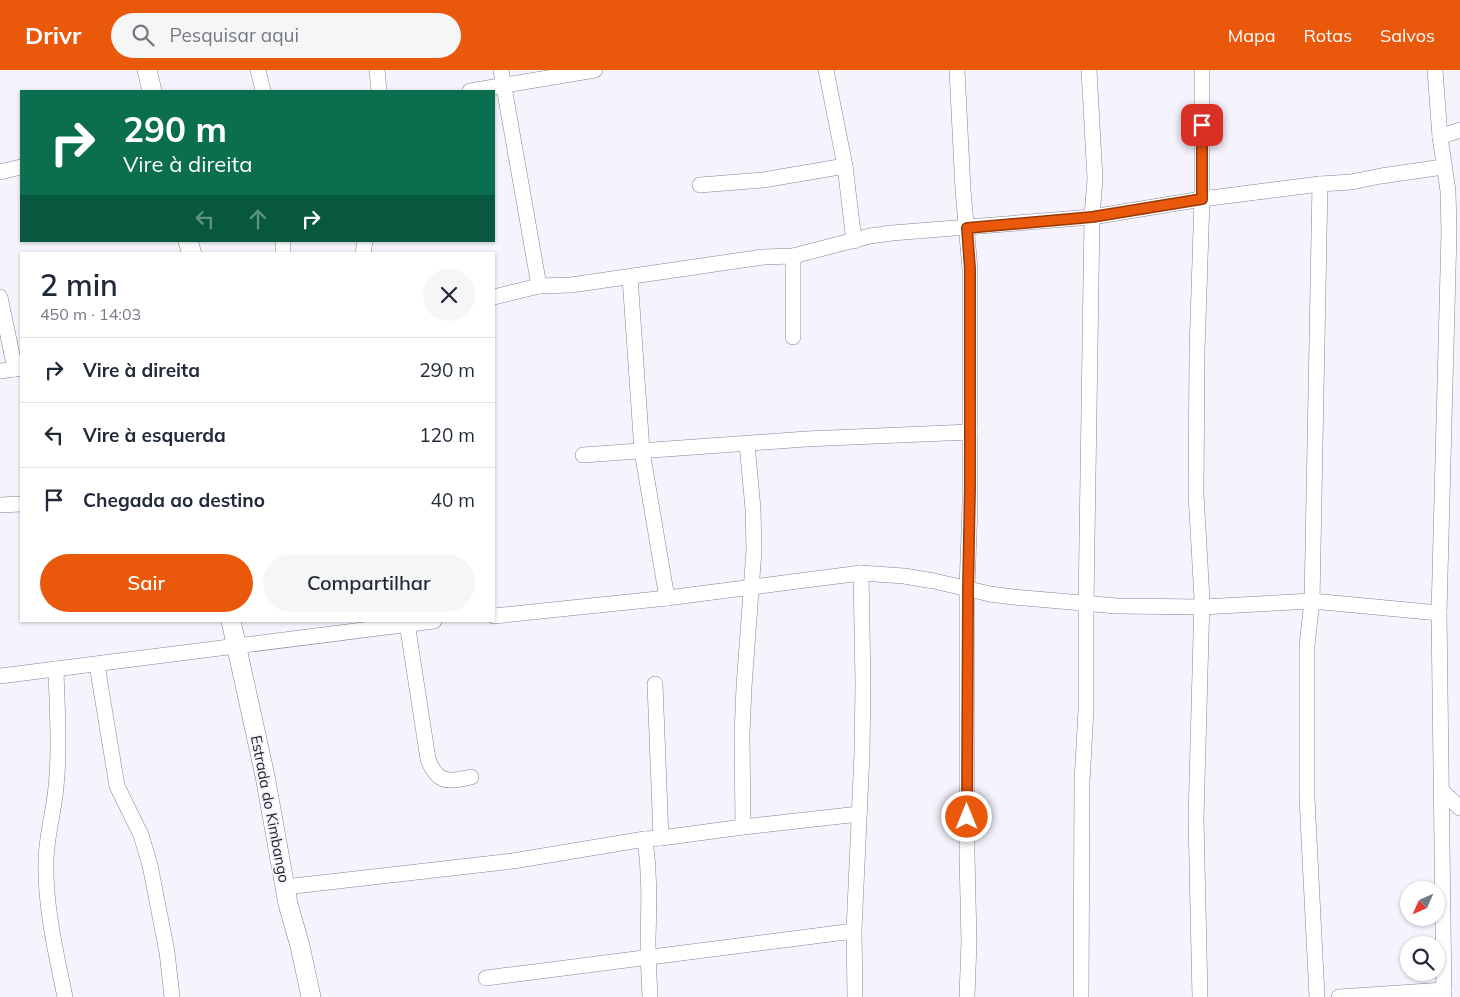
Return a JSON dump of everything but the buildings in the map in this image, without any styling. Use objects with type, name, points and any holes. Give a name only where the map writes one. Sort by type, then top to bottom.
[{"type":"street","points":[[147,70],[152,90]]},
{"type":"street","points":[[258,70],[263,90]]},
{"type":"street","points":[[377,70],[379,90]]},
{"type":"street","points":[[501,70],[539,286]]},
{"type":"street","points":[[477,90],[595,70]]},
{"type":"street","points":[[826,70],[845,166],[854,241]]},
{"type":"street","points":[[957,70],[970,269],[967,856],[969,942],[967,997]]},
{"type":"street","points":[[1082,997],[1082,782],[1086,710],[1092,217],[1095,179],[1089,70]]},
{"type":"street","points":[[1200,997],[1196,818],[1202,607],[1196,494],[1197,352],[1202,199],[1202,70]]},
{"type":"street","points":[[1340,997],[1444,994],[1439,612],[1449,232],[1448,191],[1443,167],[1435,70]]},
{"type":"street","points":[[1440,137],[1460,130]]},
{"type":"street","points":[[700,185],[763,180],[845,166]]},
{"type":"street","points":[[0,172],[20,167]]},
{"type":"street","points":[[495,297],[539,286],[571,285],[762,257],[793,256],[892,233],[1092,217],[1202,199],[1320,184],[1351,182],[1443,167]]},
{"type":"street","points":[[1317,997],[1307,798],[1307,645],[1312,600],[1320,184]]},
{"type":"street","points":[[1448,191],[1460,204]]},
{"type":"street","points":[[793,256],[793,337]]},
{"type":"street","points":[[630,277],[642,451],[667,598]]},
{"type":"street","points":[[0,297],[12,370]]},
{"type":"street","points":[[583,455],[806,439],[970,432]]},
{"type":"street","points":[[744,827],[742,735],[753,563],[753,509],[747,444]]},
{"type":"street","points":[[0,505],[20,504]]},
{"type":"street","points":[[495,616],[667,598],[861,573],[934,580],[968,590],[1013,597],[1086,604],[1202,607],[1312,600],[1439,612]]},
{"type":"street","points":[[855,997],[854,931],[862,753],[863,683],[861,573]]},
{"type":"street","name":"Estrada do Kimbango","points":[[231,622],[265,776],[285,887],[311,997]]},
{"type":"street","points":[[0,676],[420,622]]},
{"type":"street","points":[[407,623],[428,759],[431,767],[441,778],[447,781],[471,777]]},
{"type":"street","points":[[97,665],[116,786],[141,835],[150,865],[167,952],[172,997]]},
{"type":"street","points":[[56,669],[58,763],[46,861],[46,891],[65,997]]},
{"type":"street","points":[[655,684],[662,838]]},
{"type":"street","points":[[1442,791],[1460,808]]},
{"type":"street","points":[[285,887],[513,861],[645,839],[859,814]]},
{"type":"street","points":[[645,839],[650,894],[648,957],[650,997]]},
{"type":"street","points":[[486,978],[854,931]]},
{"type":"route","points":[[967,817],[970,504],[970,269],[967,228],[1092,217],[1202,199],[1202,125]]}]
